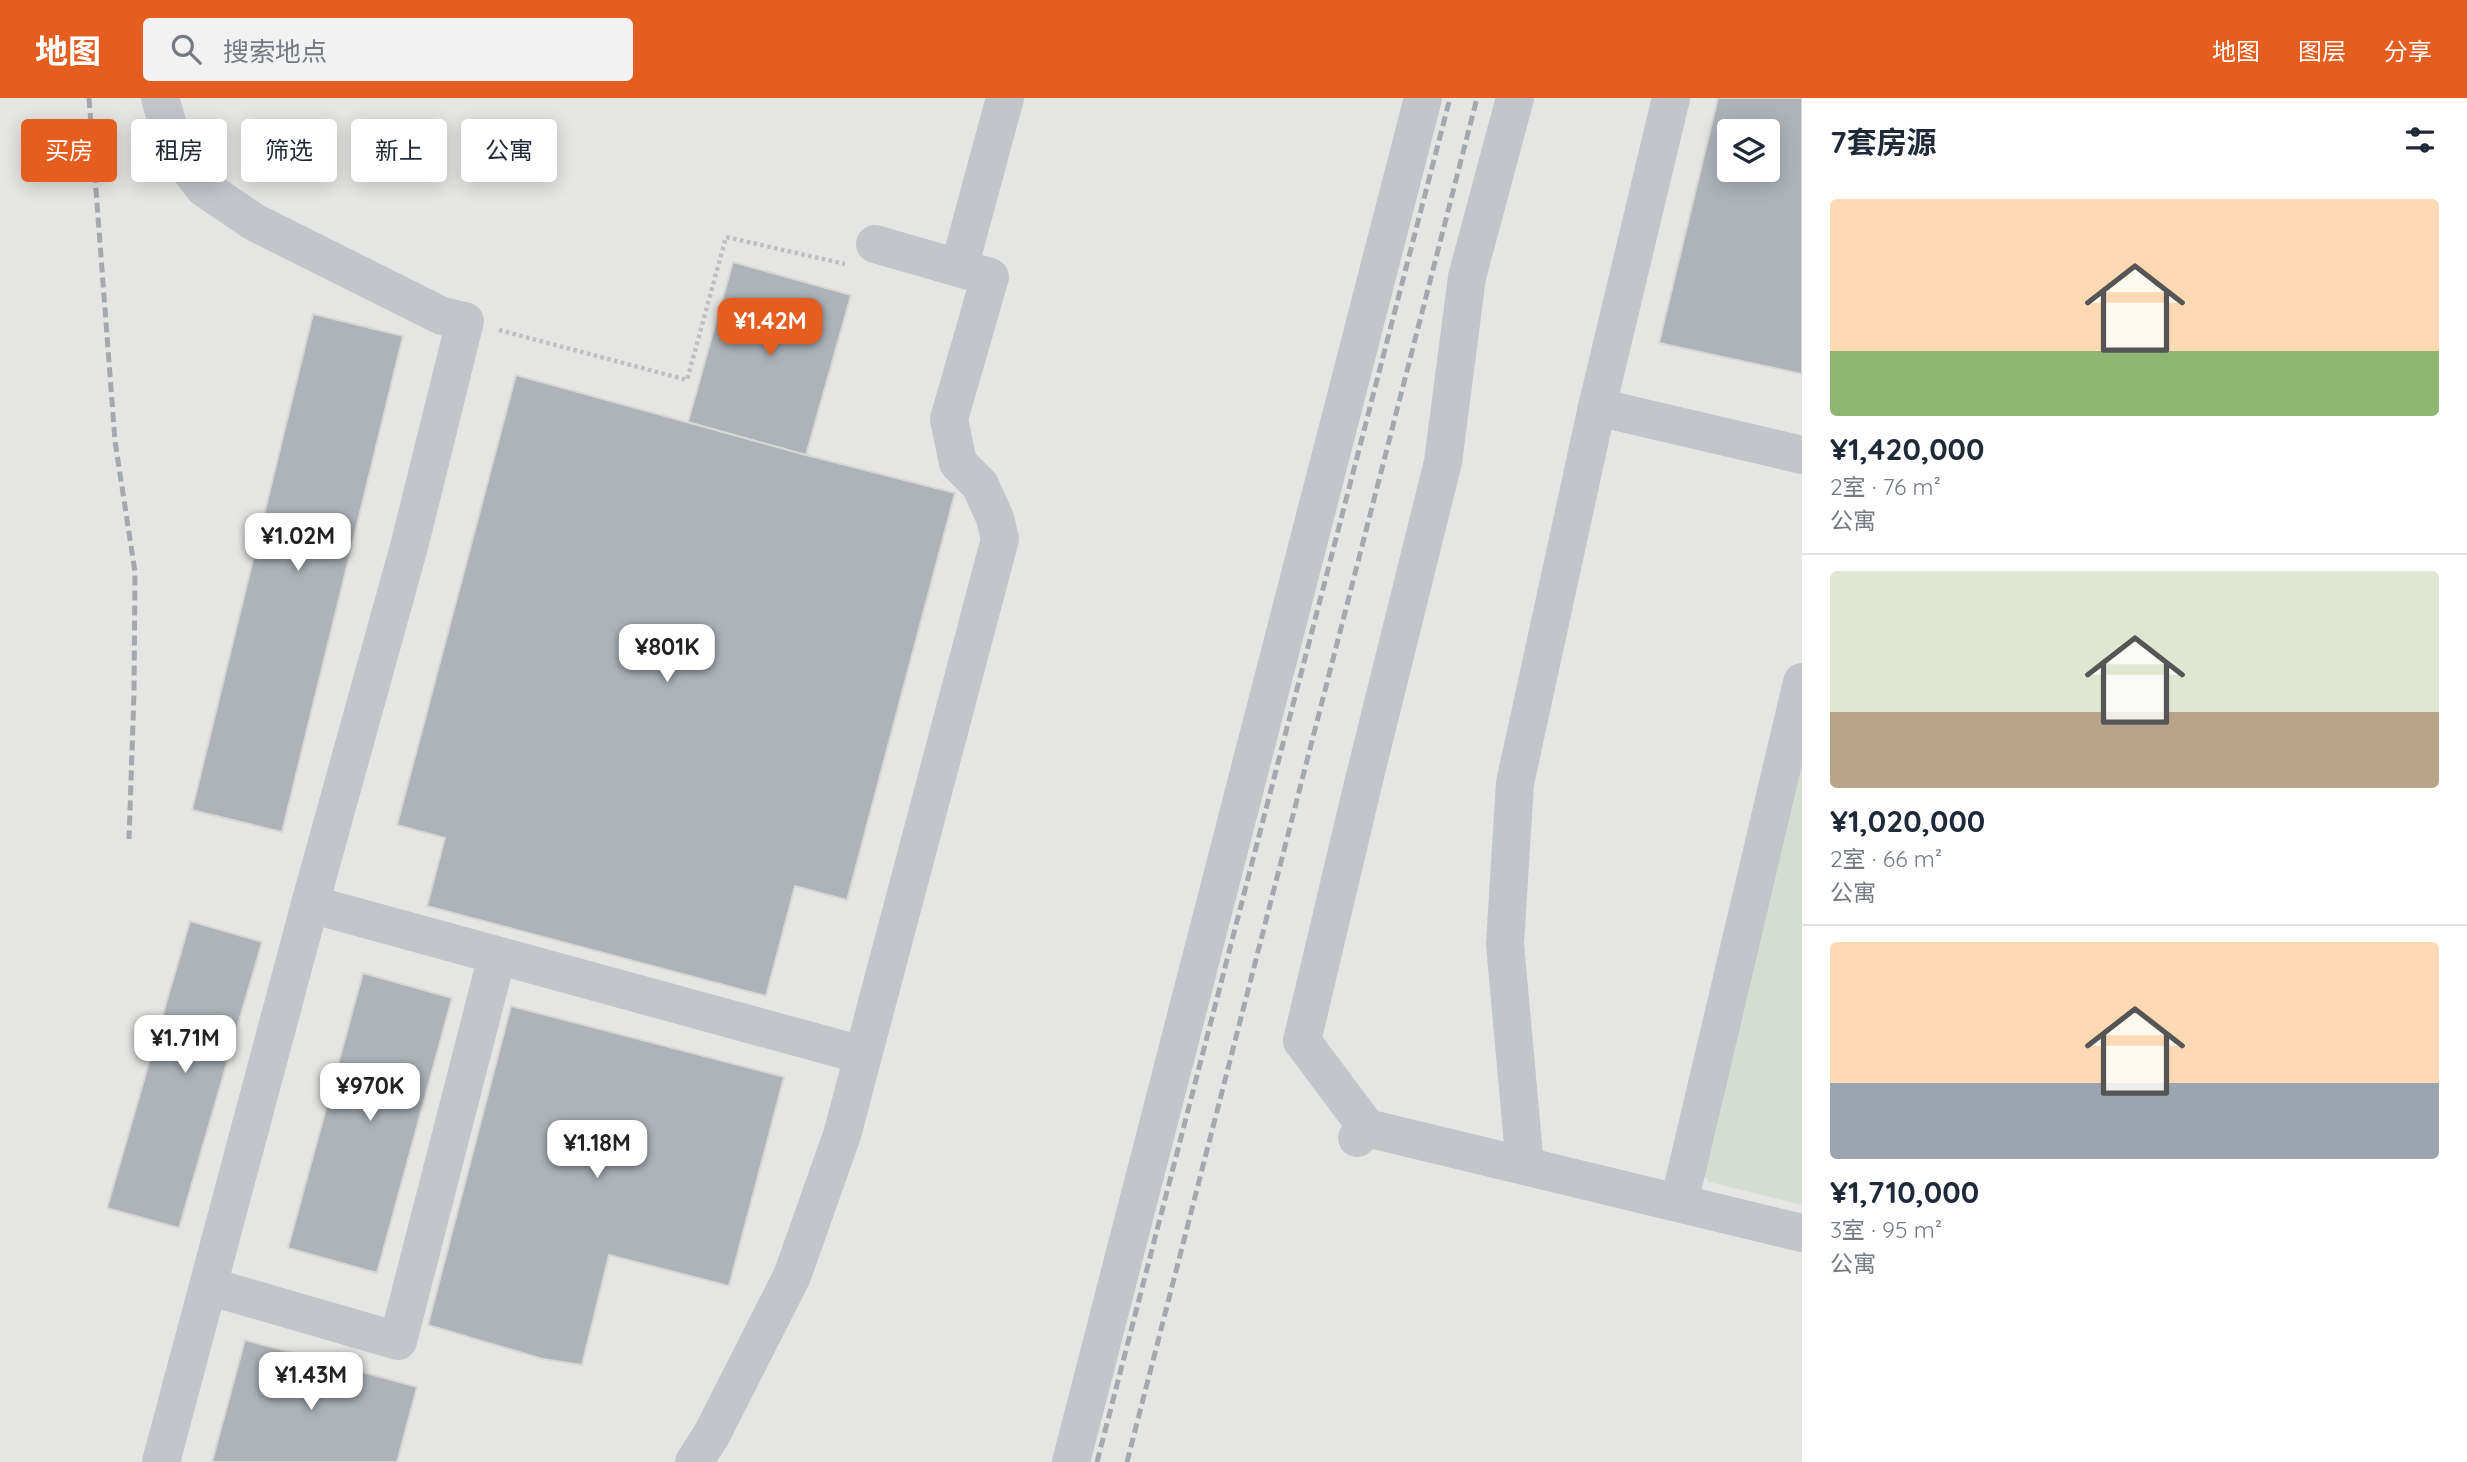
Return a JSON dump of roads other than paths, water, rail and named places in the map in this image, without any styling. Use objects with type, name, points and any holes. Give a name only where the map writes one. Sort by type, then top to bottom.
[{"type":"lane","points":[[160,98],[175,150],[204,188],[254,222],[442,316],[465,321],[410,544],[310,904],[161,1462]]},
{"type":"lane","points":[[959,268],[1005,98]]},
{"type":"lane","points":[[1072,1462],[1423,98]]},
{"type":"lane","points":[[1515,98],[1467,277],[1443,462],[1302,1041],[1362,1133],[1525,1166],[1802,1233]]},
{"type":"lane","points":[[1525,1166],[1505,944],[1515,783],[1597,407],[1671,98]]},
{"type":"lane","points":[[694,1462],[712,1434],[792,1276],[842,1135],[1000,539],[995,518],[980,485],[958,463],[949,419],[990,277],[875,244]]},
{"type":"lane","points":[[1597,407],[1802,455]]},
{"type":"lane","points":[[1679,1203],[1796,727],[1802,682]]},
{"type":"lane","points":[[310,904],[862,1055]]},
{"type":"lane","points":[[208,1286],[398,1341],[497,956]]},
{"type":"railway","points":[[89,98],[115,441],[135,572],[129,839]]},
{"type":"railway","points":[[1097,1462],[1450,98]]},
{"type":"railway","points":[[1127,1462],[1477,98]]}]
